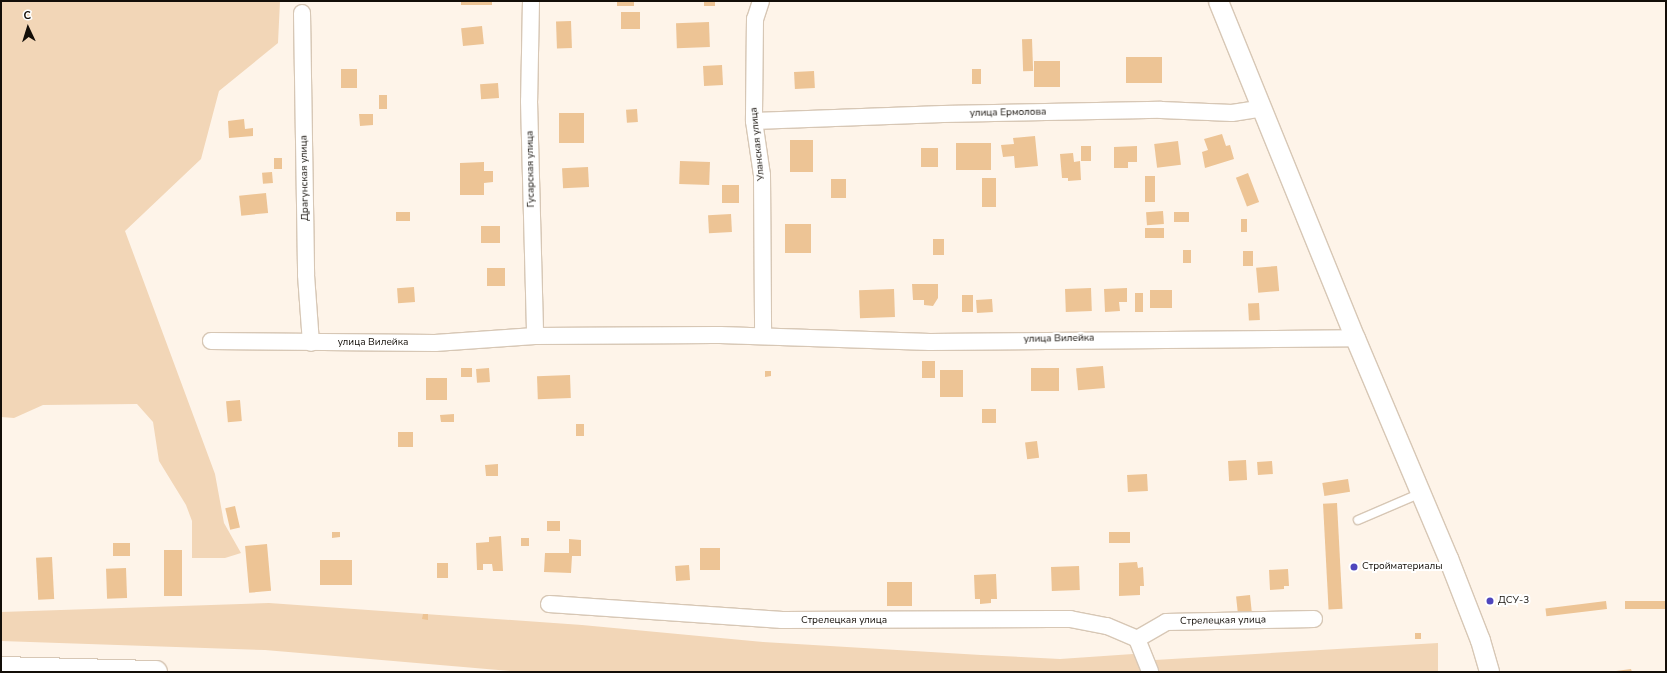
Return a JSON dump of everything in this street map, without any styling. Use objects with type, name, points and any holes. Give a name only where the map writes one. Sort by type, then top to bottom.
[{"type":"main road","points":[[1,668],[156,672]]},
{"type":"street","name":"Гусарская улица","points":[[531,1],[529,101],[535,336]]},
{"type":"street","name":"Уланская улица","points":[[761,1],[755,19],[754,121],[762,175],[763,335]]},
{"type":"street","points":[[1218,1],[1263,108],[1355,338],[1421,493],[1480,640],[1489,672]]},
{"type":"street","name":"Драгунская улица","points":[[302,13],[306,275],[311,343]]},
{"type":"street","name":"улица Ермолова","points":[[754,121],[943,114],[1160,110],[1232,112],[1263,108]]},
{"type":"street","name":"улица Вилейка","points":[[211,341],[435,343],[535,336],[763,335],[930,342],[1355,338]]},
{"type":"street","name":"Стрелецкая улица","points":[[549,604],[782,620],[1070,619],[1107,626],[1137,639],[1166,622],[1314,619]]},
{"type":"street","points":[[1137,639],[1150,672]]},
{"type":"lane","points":[[1358,520],[1421,493]]},
{"type":"shaded area","points":[[1,1],[280,1],[278,43],[219,91],[201,159],[125,231],[215,474],[224,523],[241,553],[225,558],[192,558],[192,521],[186,505],[159,461],[153,422],[137,404],[43,405],[14,418],[1,417]]},
{"type":"shaded area","points":[[269,603],[582,625],[763,642],[981,655],[1060,659],[1133,654],[1143,665],[1142,672],[521,672],[265,650],[1,641],[1,612]]},
{"type":"shaded area","points":[[1438,643],[1438,672],[1155,672],[1155,660]]},
{"type":"building","points":[[461,1],[492,1],[492,5],[461,5]]},
{"type":"building","points":[[617,1],[634,1],[634,6],[617,6]]},
{"type":"building","points":[[704,1],[715,1],[715,6],[704,6]]},
{"type":"building","points":[[621,12],[640,12],[640,29],[621,29]]},
{"type":"building","points":[[571,21],[572,48],[557,49],[556,22]]},
{"type":"building","points":[[709,22],[710,47],[677,48],[676,23]]},
{"type":"building","points":[[482,26],[484,44],[463,46],[461,28]]},
{"type":"building","points":[[1022,39],[1032,39],[1033,71],[1023,71]]},
{"type":"building","points":[[1126,57],[1162,57],[1162,83],[1126,83]]},
{"type":"building","points":[[1034,61],[1060,61],[1060,87],[1034,87]]},
{"type":"building","points":[[722,65],[723,85],[704,86],[703,66]]},
{"type":"building","points":[[341,69],[357,69],[357,88],[341,88]]},
{"type":"building","points":[[972,69],[981,69],[981,84],[972,84]]},
{"type":"building","points":[[814,71],[815,88],[795,89],[794,72]]},
{"type":"building","points":[[498,83],[499,98],[481,99],[480,84]]},
{"type":"building","points":[[379,95],[387,95],[387,109],[379,109]]},
{"type":"building","points":[[637,109],[638,122],[627,123],[626,110]]},
{"type":"building","points":[[559,113],[584,113],[584,143],[559,143]]},
{"type":"building","points":[[359,114],[373,114],[373,125],[360,126]]},
{"type":"building","points":[[244,119],[245,129],[253,128],[253,136],[229,138],[228,121]]},
{"type":"building","points":[[1222,134],[1226,146],[1230,145],[1234,159],[1205,168],[1202,152],[1208,150],[1204,139]]},
{"type":"building","points":[[1035,136],[1038,166],[1015,168],[1014,156],[1003,157],[1001,145],[1014,144],[1013,138]]},
{"type":"building","points":[[790,140],[813,140],[813,172],[790,172]]},
{"type":"building","points":[[1178,141],[1181,165],[1157,168],[1154,144]]},
{"type":"building","points":[[956,143],[991,143],[991,170],[956,170]]},
{"type":"building","points":[[1081,146],[1091,146],[1091,161],[1081,161]]},
{"type":"building","points":[[1137,146],[1137,162],[1128,162],[1128,168],[1114,168],[1114,147]]},
{"type":"building","points":[[921,148],[938,148],[938,167],[921,167]]},
{"type":"building","points":[[1073,153],[1074,162],[1080,161],[1081,180],[1068,181],[1068,178],[1062,178],[1060,154]]},
{"type":"building","points":[[274,158],[282,158],[282,169],[274,169]]},
{"type":"building","points":[[680,161],[710,162],[709,185],[679,184]]},
{"type":"building","points":[[484,162],[484,171],[493,171],[493,182],[484,183],[484,195],[460,195],[460,163]]},
{"type":"building","points":[[588,167],[589,187],[563,188],[562,168]]},
{"type":"building","points":[[272,172],[273,183],[263,184],[262,173]]},
{"type":"building","points":[[1248,173],[1259,202],[1247,207],[1236,178]]},
{"type":"building","points":[[1145,176],[1155,176],[1155,202],[1145,202]]},
{"type":"building","points":[[982,178],[996,178],[996,207],[982,207]]},
{"type":"building","points":[[831,179],[846,179],[846,198],[831,198]]},
{"type":"building","points":[[722,185],[739,185],[739,203],[722,203]]},
{"type":"building","points":[[266,193],[268,213],[241,216],[239,196]]},
{"type":"building","points":[[1163,211],[1164,224],[1147,225],[1146,212]]},
{"type":"building","points":[[396,212],[410,212],[410,221],[396,221]]},
{"type":"building","points":[[1174,212],[1189,212],[1189,222],[1174,222]]},
{"type":"building","points":[[731,214],[732,232],[709,233],[708,215]]},
{"type":"building","points":[[1241,219],[1247,219],[1247,232],[1241,232]]},
{"type":"building","points":[[785,224],[811,224],[811,253],[785,253]]},
{"type":"building","points":[[481,226],[500,226],[500,243],[481,243]]},
{"type":"building","points":[[1145,228],[1164,228],[1164,238],[1145,238]]},
{"type":"building","points":[[933,239],[944,239],[944,255],[933,255]]},
{"type":"building","points":[[1183,250],[1191,250],[1191,263],[1183,263]]},
{"type":"building","points":[[1243,251],[1253,251],[1253,266],[1243,266]]},
{"type":"building","points":[[1277,266],[1279,291],[1258,293],[1256,268]]},
{"type":"building","points":[[487,268],[505,268],[505,286],[487,286]]},
{"type":"building","points":[[912,284],[938,284],[938,298],[933,306],[924,305],[924,300],[913,300]]},
{"type":"building","points":[[414,287],[415,302],[398,303],[397,288]]},
{"type":"building","points":[[1091,288],[1092,311],[1066,312],[1065,289]]},
{"type":"building","points":[[1127,288],[1127,302],[1119,302],[1120,311],[1105,312],[1104,289]]},
{"type":"building","points":[[894,289],[895,317],[860,318],[859,290]]},
{"type":"building","points":[[1150,290],[1172,290],[1172,308],[1150,308]]},
{"type":"building","points":[[1135,293],[1143,293],[1143,312],[1135,312]]},
{"type":"building","points":[[962,295],[973,295],[973,312],[962,312]]},
{"type":"building","points":[[992,299],[993,312],[977,313],[976,300]]},
{"type":"building","points":[[1259,303],[1260,320],[1249,321],[1248,304]]},
{"type":"building","points":[[922,361],[935,361],[935,378],[922,378]]},
{"type":"building","points":[[1103,366],[1105,388],[1078,390],[1076,368]]},
{"type":"building","points":[[461,368],[472,368],[472,377],[461,377]]},
{"type":"building","points":[[489,368],[490,382],[477,383],[476,369]]},
{"type":"building","points":[[1031,368],[1059,368],[1059,391],[1031,391]]},
{"type":"building","points":[[940,370],[963,370],[963,397],[940,397]]},
{"type":"building","points":[[765,371],[771,371],[771,376],[765,377]]},
{"type":"building","points":[[570,375],[571,398],[538,399],[537,376]]},
{"type":"building","points":[[426,378],[447,378],[447,400],[426,400]]},
{"type":"building","points":[[240,400],[242,421],[228,422],[226,401]]},
{"type":"building","points":[[982,409],[996,409],[996,423],[982,423]]},
{"type":"building","points":[[454,414],[454,422],[441,422],[440,415]]},
{"type":"building","points":[[576,424],[584,424],[584,436],[576,436]]},
{"type":"building","points":[[398,432],[413,432],[413,447],[398,447]]},
{"type":"building","points":[[1037,441],[1039,458],[1027,459],[1025,442]]},
{"type":"building","points":[[1246,460],[1247,480],[1229,481],[1228,461]]},
{"type":"building","points":[[1272,461],[1273,474],[1258,475],[1257,462]]},
{"type":"building","points":[[498,464],[498,476],[486,476],[485,465]]},
{"type":"building","points":[[1147,474],[1148,491],[1128,492],[1127,475]]},
{"type":"building","points":[[1348,479],[1350,492],[1324,496],[1322,483]]},
{"type":"building","points":[[1337,503],[1343,609],[1329,610],[1323,504]]},
{"type":"building","points":[[235,506],[240,527],[230,530],[225,508]]},
{"type":"building","points":[[547,521],[560,521],[560,531],[547,531]]},
{"type":"building","points":[[332,532],[340,532],[340,537],[332,538]]},
{"type":"building","points":[[1109,532],[1130,532],[1130,543],[1109,543]]},
{"type":"building","points":[[501,536],[503,571],[493,571],[492,564],[483,564],[483,570],[477,570],[476,543],[489,542],[489,537]]},
{"type":"building","points":[[521,538],[529,538],[529,546],[521,546]]},
{"type":"building","points":[[569,539],[581,540],[581,556],[572,556],[571,573],[544,572],[545,553],[569,553]]},
{"type":"building","points":[[113,543],[130,543],[130,556],[113,556]]},
{"type":"building","points":[[267,544],[271,591],[249,593],[245,546]]},
{"type":"building","points":[[700,548],[720,548],[720,570],[700,570]]},
{"type":"building","points":[[164,550],[182,550],[182,596],[164,596]]},
{"type":"building","points":[[52,557],[54,599],[38,600],[36,558]]},
{"type":"building","points":[[320,560],[352,560],[352,585],[320,585]]},
{"type":"building","points":[[1137,562],[1138,568],[1143,567],[1144,586],[1140,586],[1140,595],[1119,596],[1119,563]]},
{"type":"building","points":[[437,563],[448,563],[448,578],[437,578]]},
{"type":"building","points":[[689,565],[690,580],[676,581],[675,566]]},
{"type":"building","points":[[1079,566],[1080,590],[1052,591],[1051,567]]},
{"type":"building","points":[[126,568],[127,598],[107,599],[106,569]]},
{"type":"building","points":[[1288,569],[1289,586],[1284,586],[1284,589],[1270,590],[1269,570]]},
{"type":"building","points":[[996,574],[997,599],[991,599],[991,603],[980,604],[980,599],[975,599],[974,575]]},
{"type":"building","points":[[887,582],[912,582],[912,606],[887,606]]},
{"type":"building","points":[[1250,595],[1252,613],[1238,614],[1236,596]]},
{"type":"building","points":[[1606,601],[1607,609],[1546,616],[1545,608]]},
{"type":"building","points":[[1625,601],[1666,601],[1666,609],[1625,609]]},
{"type":"building","points":[[423,614],[428,614],[428,620],[422,619]]},
{"type":"building","points":[[1415,633],[1421,633],[1421,639],[1415,639]]},
{"type":"building","points":[[1631,669],[1632,672],[1616,671]]},
{"type":"place","name":"Стройматериалы","points":[[1354,567]]},
{"type":"place","name":"ДСУ-3","points":[[1490,601]]}]
